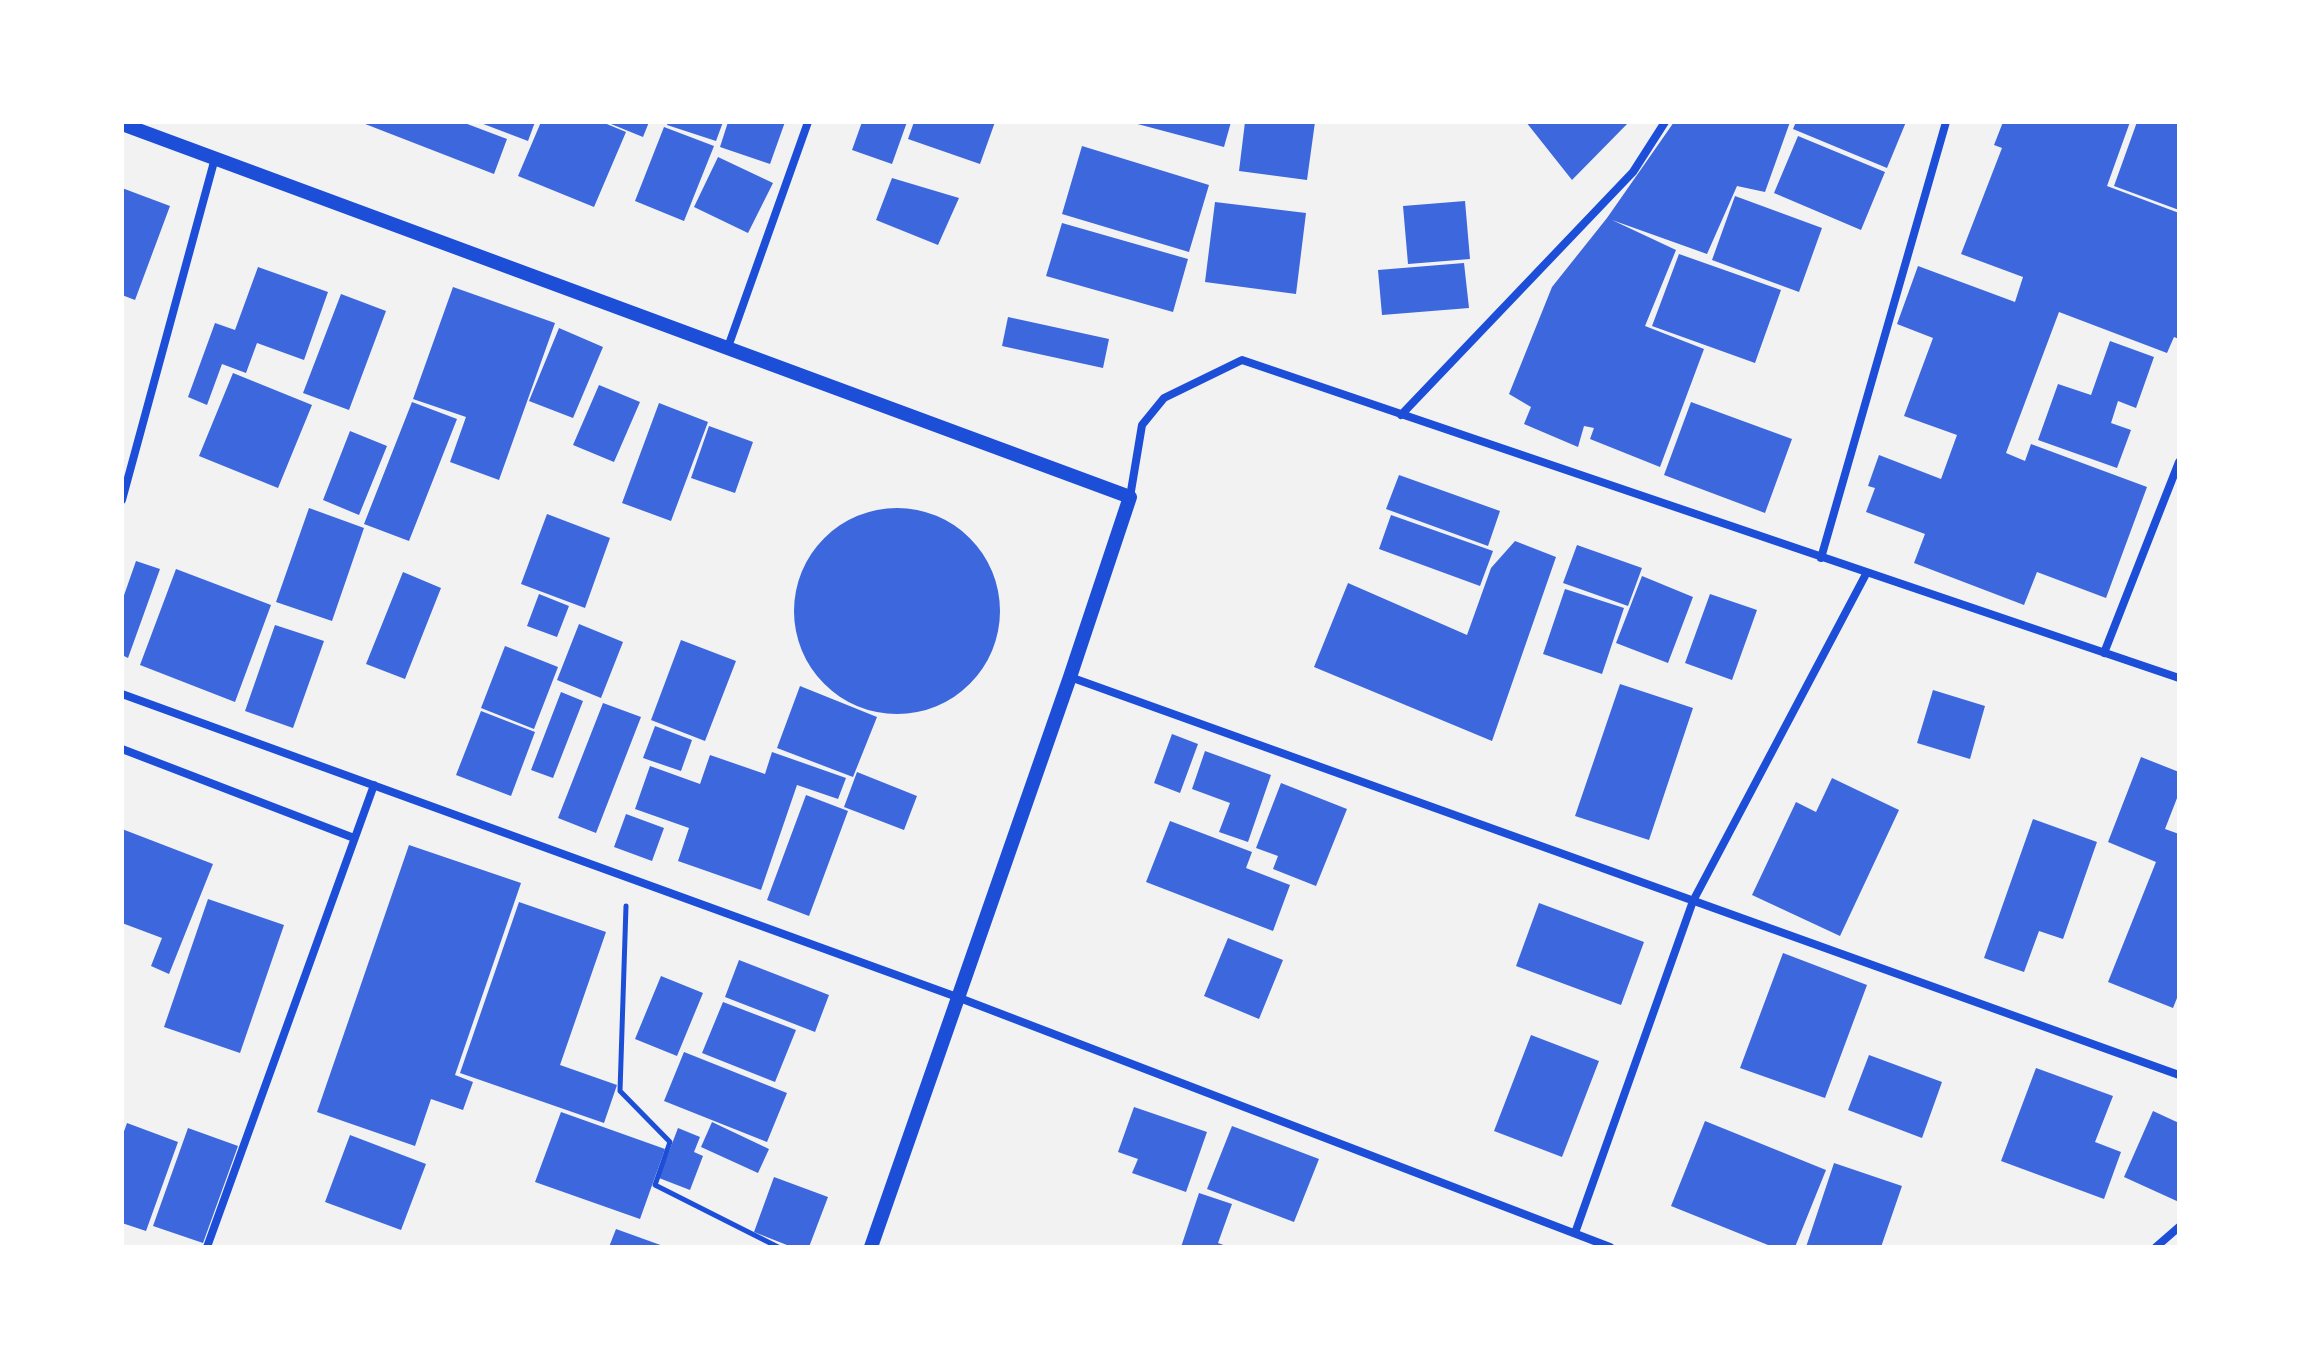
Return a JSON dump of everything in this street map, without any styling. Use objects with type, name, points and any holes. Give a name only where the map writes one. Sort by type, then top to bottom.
[{"type":"street","points":[[728,347],[808,122]]},
{"type":"street","points":[[1401,415],[1633,172],[1665,122]]},
{"type":"street","points":[[1821,558],[1946,122]]},
{"type":"street","points":[[122,124],[1130,497]]},
{"type":"street","points":[[122,500],[215,158]]},
{"type":"street","points":[[871,1247],[1130,497],[1142,425],[1164,398],[1242,360],[2179,678]]},
{"type":"street","points":[[2104,653],[2179,462]]},
{"type":"street","points":[[1575,1233],[1693,901],[1866,574]]},
{"type":"street","points":[[1070,677],[2179,1075]]},
{"type":"street","points":[[122,694],[957,997],[1610,1247]]},
{"type":"street","points":[[122,749],[354,838]]},
{"type":"street","points":[[207,1247],[374,785]]},
{"type":"street","points":[[2162,1246],[2179,1227]]},
{"type":"path","points":[[628,877],[620,1091],[670,1142],[655,1185],[778,1247]]},
{"type":"building","points":[[360,122],[462,122],[507,139],[494,174]]},
{"type":"building","points":[[478,122],[535,122],[528,141]]},
{"type":"building","points":[[541,122],[602,122],[626,132],[594,207],[518,176]]},
{"type":"building","points":[[606,122],[649,122],[643,137]]},
{"type":"building","points":[[668,122],[723,122],[716,141],[667,125]]},
{"type":"building","points":[[728,122],[785,122],[770,164],[720,147]]},
{"type":"building","points":[[862,122],[907,122],[892,164],[852,150]]},
{"type":"building","points":[[914,122],[995,122],[980,164],[908,139]]},
{"type":"building","points":[[1130,122],[1231,122],[1224,147]]},
{"type":"building","points":[[1245,122],[1315,122],[1307,180],[1239,171]]},
{"type":"building","points":[[1526,122],[1629,122],[1572,180]]},
{"type":"building","points":[[1674,122],[1790,122],[1765,192],[1737,186],[1707,254],[1612,220],[1676,250],[1645,326],[1704,349],[1660,467],[1590,439],[1594,428],[1584,426],[1578,447],[1524,424],[1531,407],[1509,394],[1552,287],[1607,218]]},
{"type":"building","points":[[1796,122],[1906,122],[1887,168],[1793,129]]},
{"type":"building","points":[[2003,122],[2130,122],[2107,186],[2179,213],[2179,339],[2174,337],[2167,353],[2059,312],[2006,453],[2025,461],[2031,444],[2147,487],[2106,598],[2037,572],[2024,605],[1914,563],[1925,534],[1866,512],[1875,488],[1868,486],[1879,455],[1941,479],[1957,435],[1904,416],[1933,338],[1897,324],[1918,266],[2015,302],[2023,277],[1961,254],[2002,148],[1994,145]]},
{"type":"building","points":[[2137,122],[2179,122],[2179,210],[2114,186]]},
{"type":"building","points":[[664,127],[714,146],[684,221],[635,201]]},
{"type":"building","points":[[1798,136],[1885,172],[1861,230],[1774,193]]},
{"type":"building","points":[[1082,146],[1209,185],[1189,252],[1062,214]]},
{"type":"building","points":[[718,157],[773,183],[748,233],[694,207]]},
{"type":"building","points":[[892,178],[959,198],[938,245],[876,220]]},
{"type":"building","points":[[122,188],[170,206],[135,300],[122,295]]},
{"type":"building","points":[[1735,196],[1822,228],[1799,292],[1712,260]]},
{"type":"building","points":[[1465,201],[1470,259],[1408,264],[1403,206]]},
{"type":"building","points":[[1215,202],[1306,213],[1296,294],[1205,282]]},
{"type":"building","points":[[1062,223],[1188,259],[1173,312],[1046,276]]},
{"type":"building","points":[[1679,254],[1781,290],[1755,363],[1652,326]]},
{"type":"building","points":[[1464,263],[1469,308],[1382,315],[1378,270]]},
{"type":"building","points":[[258,267],[328,292],[304,360],[257,343],[246,373],[222,364],[207,405],[188,397],[215,323],[235,330]]},
{"type":"building","points":[[453,287],[555,323],[499,480],[450,462],[466,417],[413,399]]},
{"type":"building","points":[[341,294],[386,311],[349,410],[303,393]]},
{"type":"building","points":[[1008,317],[1109,339],[1103,368],[1002,346]]},
{"type":"building","points":[[559,328],[603,347],[573,418],[529,401]]},
{"type":"building","points":[[2110,341],[2154,357],[2136,408],[2118,401],[2111,423],[2131,430],[2117,468],[2038,440],[2058,384],[2091,395]]},
{"type":"building","points":[[233,373],[312,405],[278,488],[199,456]]},
{"type":"building","points":[[599,385],[640,402],[614,462],[573,445]]},
{"type":"building","points":[[412,402],[457,419],[409,541],[364,524]]},
{"type":"building","points":[[1691,402],[1792,439],[1765,513],[1664,475]]},
{"type":"building","points":[[659,403],[708,422],[671,521],[622,503]]},
{"type":"building","points":[[709,426],[753,442],[735,493],[691,478]]},
{"type":"building","points":[[350,431],[387,446],[359,515],[323,500]]},
{"type":"building","points":[[1399,475],[1500,511],[1488,546],[1386,509]]},
{"type":"building","points":[[309,508],[364,528],[332,621],[276,602]]},
{"type":"building","points":[[897,508],[936,516],[970,538],[992,572],[1000,611],[992,650],[970,684],[936,706],[897,714],[858,706],[824,684],[802,650],[794,611],[802,572],[824,538],[858,516]]},
{"type":"building","points":[[547,514],[610,538],[585,608],[521,584]]},
{"type":"building","points":[[1391,515],[1493,551],[1480,586],[1379,549]]},
{"type":"building","points":[[1515,541],[1556,557],[1492,741],[1314,667],[1348,583],[1467,635],[1491,568]]},
{"type":"building","points":[[1577,545],[1642,568],[1628,606],[1563,583]]},
{"type":"building","points":[[136,561],[160,569],[128,658],[122,655],[122,601]]},
{"type":"building","points":[[176,569],[271,605],[235,702],[140,665]]},
{"type":"building","points":[[403,572],[441,588],[405,679],[366,664]]},
{"type":"building","points":[[1642,576],[1693,597],[1668,663],[1616,643]]},
{"type":"building","points":[[1565,589],[1624,608],[1602,674],[1543,654]]},
{"type":"building","points":[[539,594],[569,606],[557,637],[527,626]]},
{"type":"building","points":[[1710,594],[1757,610],[1732,680],[1685,663]]},
{"type":"building","points":[[579,624],[623,642],[601,698],[557,680]]},
{"type":"building","points":[[275,625],[324,641],[293,728],[245,711]]},
{"type":"building","points":[[681,640],[736,661],[705,741],[651,720]]},
{"type":"building","points":[[505,646],[558,667],[534,729],[481,708]]},
{"type":"building","points":[[1620,684],[1693,708],[1649,840],[1575,816]]},
{"type":"building","points":[[800,686],[877,717],[853,777],[777,748]]},
{"type":"building","points":[[1933,690],[1985,706],[1970,759],[1917,743]]},
{"type":"building","points":[[561,692],[583,701],[553,778],[531,770]]},
{"type":"building","points":[[603,703],[641,717],[596,833],[558,818]]},
{"type":"building","points":[[481,711],[535,732],[511,796],[456,775]]},
{"type":"building","points":[[655,726],[692,740],[681,771],[643,758]]},
{"type":"building","points":[[1172,734],[1198,744],[1180,793],[1154,783]]},
{"type":"building","points":[[1205,751],[1271,775],[1248,842],[1219,832],[1230,803],[1192,789]]},
{"type":"building","points":[[772,752],[846,778],[838,799],[797,785],[761,890],[678,861],[689,828],[635,809],[650,766],[700,784],[710,755],[765,774]]},
{"type":"building","points":[[2141,757],[2179,772],[2179,793],[2165,829],[2179,834],[2179,993],[2173,1008],[2108,982],[2156,862],[2108,842]]},
{"type":"building","points":[[857,772],[917,796],[904,830],[844,807]]},
{"type":"building","points":[[1832,778],[1899,810],[1840,936],[1752,895],[1796,802],[1816,812]]},
{"type":"building","points":[[1281,783],[1347,809],[1316,886],[1273,869],[1278,856],[1256,848]]},
{"type":"building","points":[[806,795],[848,811],[809,916],[767,900]]},
{"type":"building","points":[[626,814],[664,828],[652,861],[614,847]]},
{"type":"building","points":[[2033,819],[2097,842],[2063,939],[2039,931],[2024,972],[1984,958]]},
{"type":"building","points":[[1170,821],[1252,852],[1246,868],[1290,885],[1273,931],[1146,882]]},
{"type":"building","points":[[122,829],[213,864],[169,974],[151,966],[162,938],[122,923]]},
{"type":"building","points":[[409,845],[521,883],[455,1075],[473,1082],[463,1110],[431,1099],[415,1146],[317,1112]]},
{"type":"building","points":[[208,899],[284,925],[240,1053],[164,1027]]},
{"type":"building","points":[[519,902],[606,932],[560,1065],[617,1085],[604,1123],[460,1073]]},
{"type":"building","points":[[1539,903],[1644,942],[1621,1005],[1516,966]]},
{"type":"building","points":[[1228,938],[1283,960],[1259,1019],[1204,996]]},
{"type":"building","points":[[1783,953],[1867,985],[1825,1098],[1740,1068]]},
{"type":"building","points":[[739,960],[829,995],[815,1032],[725,997]]},
{"type":"building","points":[[661,976],[703,993],[677,1056],[635,1039]]},
{"type":"building","points":[[723,1002],[796,1030],[775,1082],[702,1053]]},
{"type":"building","points":[[1531,1035],[1599,1061],[1562,1157],[1494,1131]]},
{"type":"building","points":[[684,1052],[787,1093],[767,1142],[664,1101]]},
{"type":"building","points":[[1869,1055],[1942,1082],[1922,1138],[1848,1110]]},
{"type":"building","points":[[2036,1068],[2113,1096],[2095,1142],[2121,1152],[2104,1199],[2001,1161]]},
{"type":"building","points":[[1134,1107],[1207,1132],[1186,1192],[1132,1173],[1138,1159],[1118,1152]]},
{"type":"building","points":[[2153,1111],[2179,1123],[2179,1202],[2124,1177]]},
{"type":"building","points":[[561,1112],[665,1149],[640,1219],[535,1182]]},
{"type":"building","points":[[1705,1121],[1826,1170],[1795,1247],[1773,1247],[1671,1206]]},
{"type":"building","points":[[712,1122],[769,1149],[758,1173],[701,1147]]},
{"type":"building","points":[[127,1123],[178,1142],[146,1231],[122,1223],[122,1137]]},
{"type":"building","points":[[1232,1126],[1319,1159],[1294,1222],[1207,1189]]},
{"type":"building","points":[[188,1128],[238,1146],[203,1243],[153,1226]]},
{"type":"building","points":[[678,1128],[700,1137],[694,1152],[703,1156],[690,1190],[659,1178]]},
{"type":"building","points":[[350,1135],[426,1164],[401,1230],[325,1202]]},
{"type":"building","points":[[1834,1163],[1902,1186],[1881,1247],[1806,1247]]},
{"type":"building","points":[[774,1177],[828,1197],[809,1247],[792,1247],[754,1232]]},
{"type":"building","points":[[1199,1193],[1232,1204],[1218,1243],[1229,1247],[1181,1247]]},
{"type":"building","points":[[616,1229],[666,1247],[609,1247]]}]
